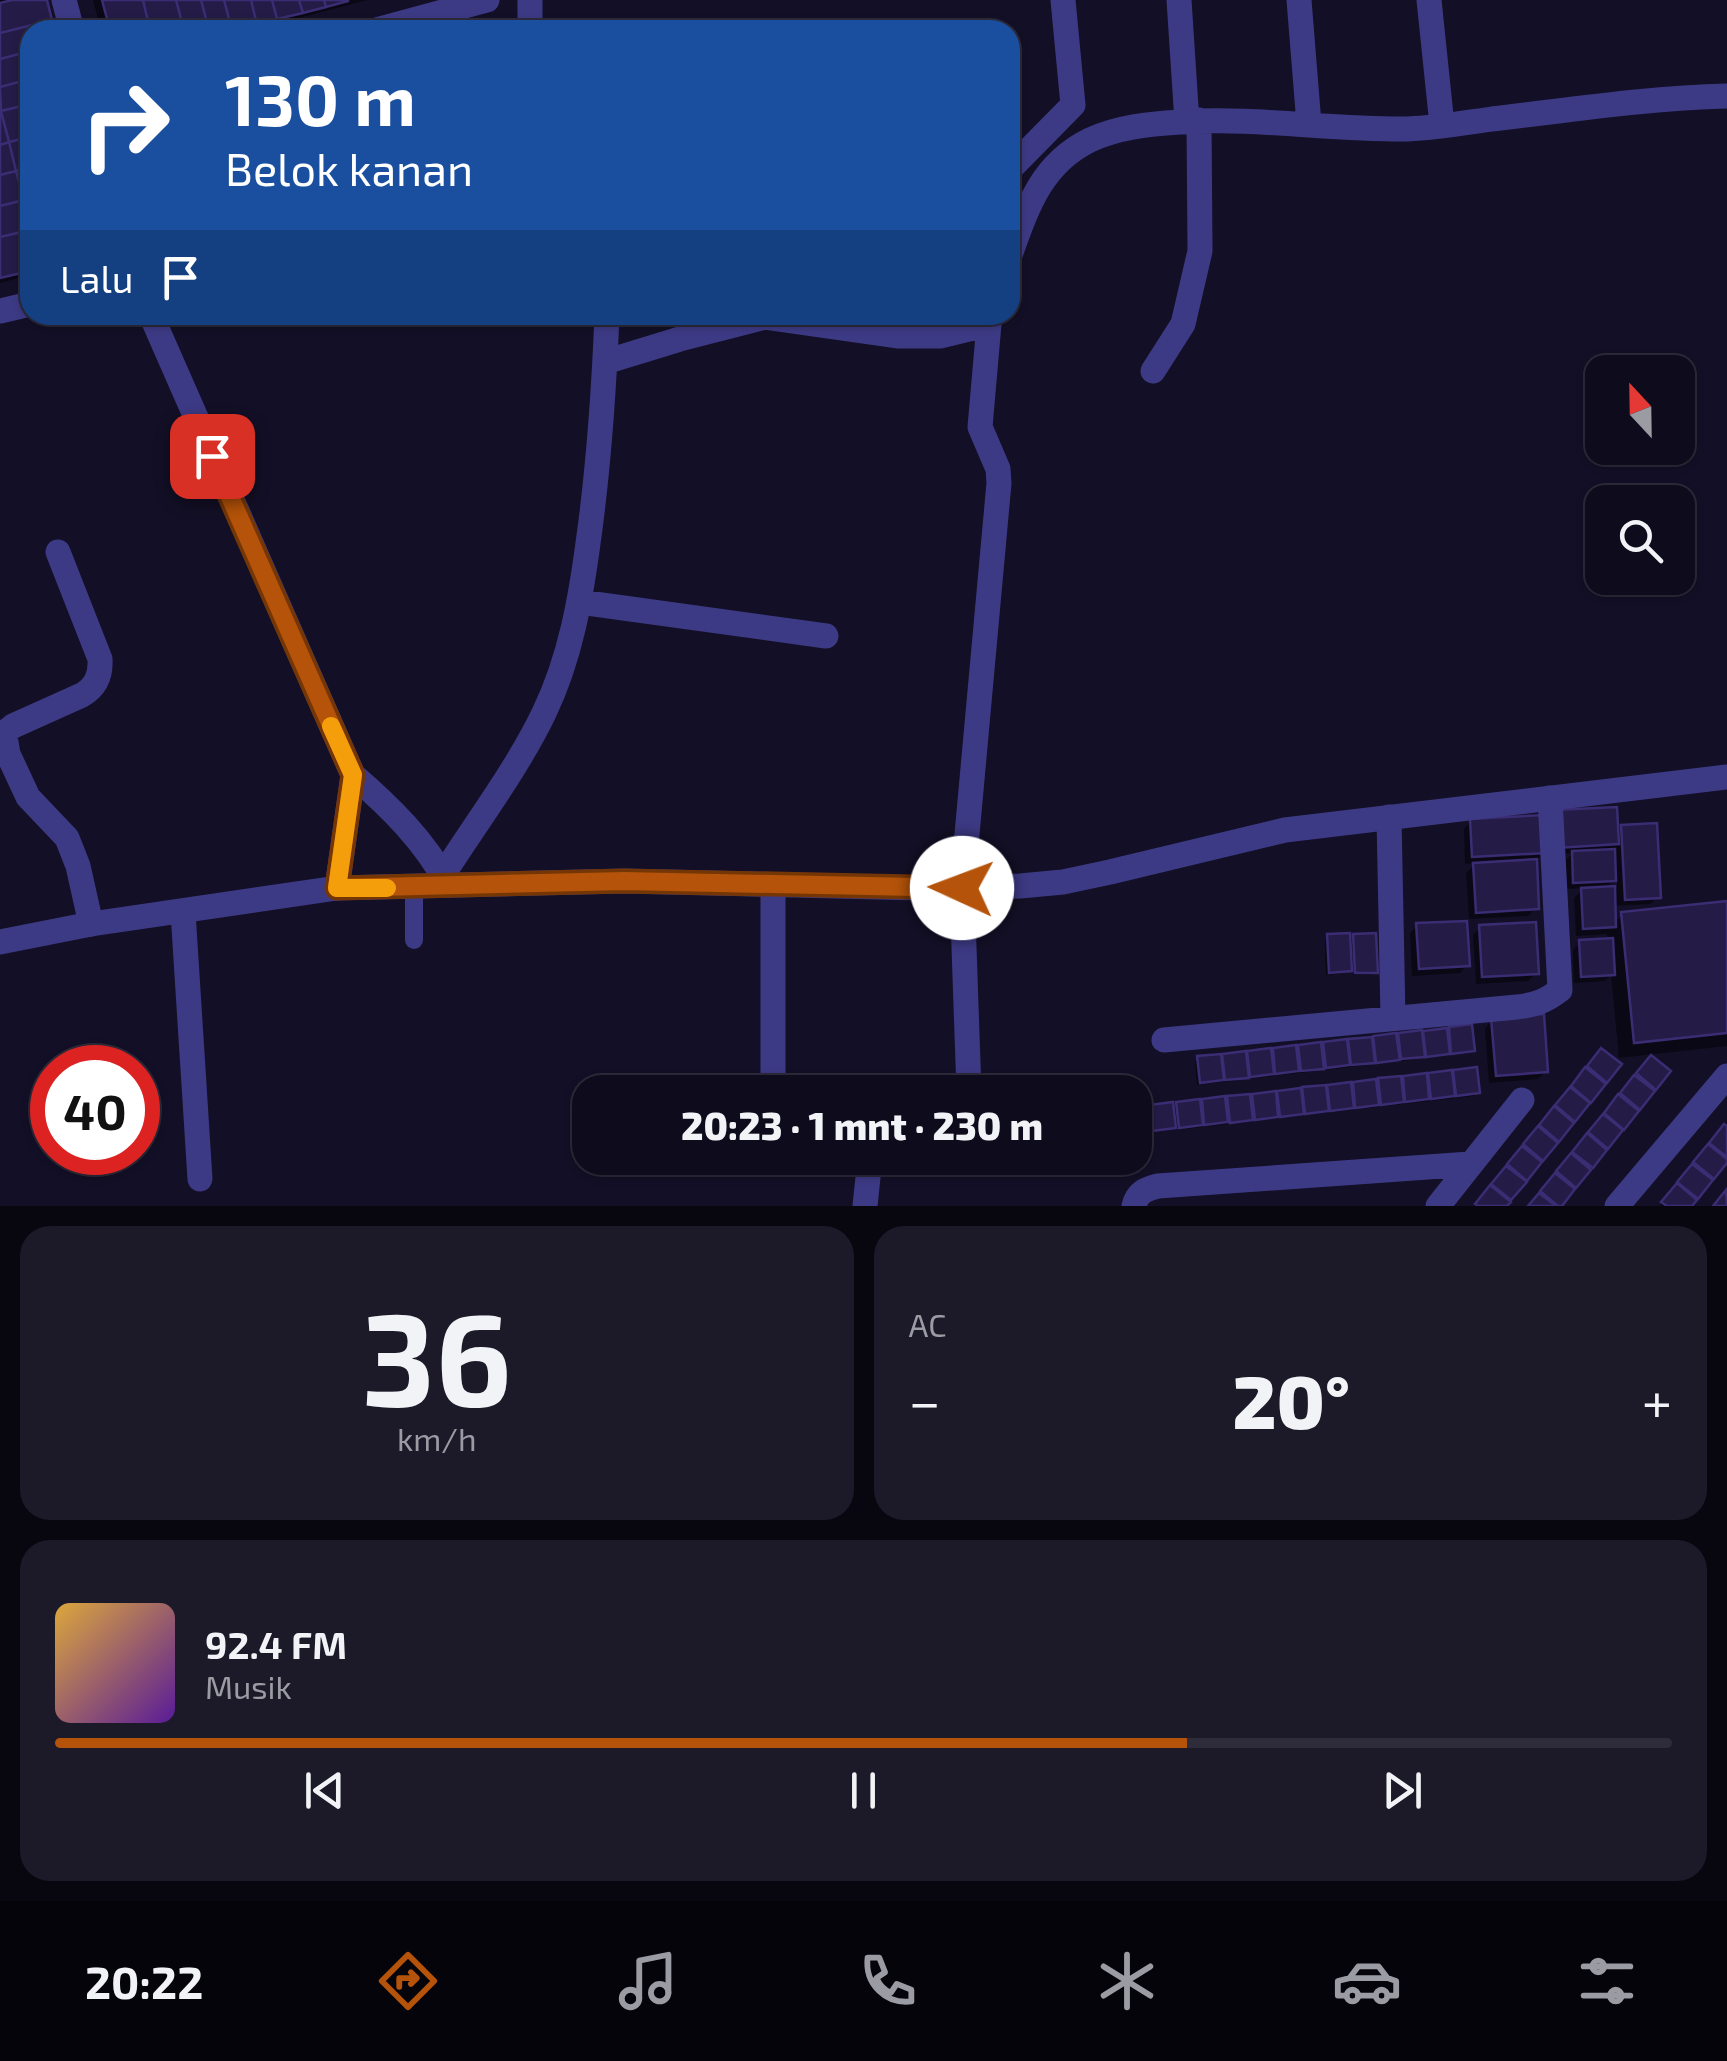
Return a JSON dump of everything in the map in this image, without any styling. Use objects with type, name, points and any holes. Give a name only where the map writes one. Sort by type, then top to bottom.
[{"type":"street","points":[[413,20],[487,0]]},
{"type":"street","points":[[1063,0],[1073,105],[1090,140]]},
{"type":"street","points":[[1152,370],[1182,324],[1200,250],[1193,121],[1179,0]]},
{"type":"street","points":[[1299,0],[1309,124]]},
{"type":"street","points":[[1429,0],[1442,125]]},
{"type":"street","points":[[1020,227],[1032,194],[1074,150],[1112,132],[1150,124],[1193,121],[1409,129],[1727,96]]},
{"type":"street","points":[[1020,158],[1073,105]]},
{"type":"street","points":[[154,325],[353,775],[395,812],[445,880]]},
{"type":"street","points":[[445,880],[544,714],[563,667],[580,602],[595,489],[607,325]]},
{"type":"street","points":[[605,362],[732,325]]},
{"type":"street","points":[[878,325],[899,336],[940,336],[972,325]]},
{"type":"street","points":[[968,1075],[962,888],[999,483],[998,469],[980,426],[988,325]]},
{"type":"street","points":[[58,552],[100,660],[100,674],[82,696],[13,726],[4,743],[28,797],[67,838],[78,866],[90,924]]},
{"type":"street","points":[[580,602],[826,636]]},
{"type":"street","points":[[337,888],[353,775]]},
{"type":"street","points":[[0,942],[90,924],[337,888],[414,887],[445,880],[962,888],[1063,882],[1284,830],[1727,777]]},
{"type":"street","points":[[1164,1040],[1542,1002],[1560,990],[1550,798]]},
{"type":"street","points":[[1389,817],[1393,1018]]},
{"type":"street","points":[[772,884],[774,1075]]},
{"type":"street","points":[[183,912],[200,1179]]},
{"type":"street","points":[[1616,1206],[1727,1076]]},
{"type":"street","points":[[1438,1206],[1522,1100]]},
{"type":"street","points":[[1134,1206],[1143,1191],[1158,1186],[1470,1164]]},
{"type":"street","points":[[865,1206],[868,1175]]},
{"type":"lane","points":[[414,887],[414,940]]},
{"type":"building","points":[[47,0],[52,20],[20,20],[20,28],[0,33],[0,3]]},
{"type":"building","points":[[102,0],[143,0],[148,20],[107,20]]},
{"type":"building","points":[[143,0],[176,0],[181,20],[148,20]]},
{"type":"building","points":[[176,0],[201,0],[206,20],[181,20]]},
{"type":"building","points":[[201,0],[224,0],[229,20],[206,20]]},
{"type":"building","points":[[224,0],[251,0],[256,20],[229,20]]},
{"type":"building","points":[[251,0],[272,0],[277,19],[256,20]]},
{"type":"building","points":[[272,0],[299,0],[303,13],[277,19]]},
{"type":"building","points":[[299,0],[324,0],[326,7],[303,13]]},
{"type":"building","points":[[324,0],[348,0],[348,1],[326,7]]},
{"type":"building","points":[[20,28],[20,54],[0,59],[0,33]]},
{"type":"building","points":[[20,54],[20,82],[0,87],[0,59]]},
{"type":"building","points":[[20,82],[20,106],[1,111],[0,87]]},
{"type":"building","points":[[20,106],[20,139],[9,142],[1,111]]},
{"type":"building","points":[[0,112],[9,142],[0,145]]},
{"type":"building","points":[[20,139],[20,170],[16,171],[9,142]]},
{"type":"building","points":[[9,142],[16,171],[0,175],[0,145]]},
{"type":"building","points":[[16,171],[20,201],[0,206],[0,175]]},
{"type":"building","points":[[20,201],[20,232],[0,237],[0,206]]},
{"type":"building","points":[[20,232],[20,273],[0,278],[0,237]]},
{"type":"building","points":[[1617,807],[1619,844],[1557,848],[1554,810]]},
{"type":"building","points":[[1545,815],[1547,853],[1472,857],[1470,819]]},
{"type":"building","points":[[1657,823],[1661,898],[1625,900],[1621,825]]},
{"type":"building","points":[[1615,849],[1616,881],[1573,883],[1572,851]]},
{"type":"building","points":[[1537,859],[1539,909],[1476,913],[1473,863]]},
{"type":"building","points":[[1615,886],[1616,927],[1583,929],[1581,888]]},
{"type":"building","points":[[1727,901],[1727,1033],[1634,1043],[1621,912]]},
{"type":"building","points":[[1467,921],[1470,966],[1419,969],[1416,923]]},
{"type":"building","points":[[1536,922],[1539,974],[1482,977],[1479,925]]},
{"type":"building","points":[[1350,933],[1352,971],[1329,973],[1327,934]]},
{"type":"building","points":[[1376,933],[1378,973],[1355,973],[1353,934]]},
{"type":"building","points":[[1613,938],[1615,975],[1581,977],[1579,940]]},
{"type":"building","points":[[1544,1014],[1548,1072],[1496,1076],[1491,1018]]},
{"type":"building","points":[[1472,1024],[1475,1051],[1451,1054],[1449,1027]]},
{"type":"building","points":[[1447,1028],[1450,1054],[1426,1057],[1423,1031]]},
{"type":"building","points":[[1422,1030],[1425,1057],[1401,1059],[1398,1033]]},
{"type":"building","points":[[1396,1033],[1400,1060],[1376,1063],[1373,1036]]},
{"type":"building","points":[[1372,1037],[1375,1063],[1351,1065],[1348,1039]]},
{"type":"building","points":[[1347,1039],[1350,1065],[1326,1068],[1323,1042]]},
{"type":"building","points":[[1321,1042],[1324,1069],[1301,1071],[1298,1045]]},
{"type":"building","points":[[1296,1045],[1299,1071],[1275,1074],[1273,1048]]},
{"type":"building","points":[[1271,1048],[1274,1074],[1250,1077],[1247,1051]]},
{"type":"building","points":[[1601,1048],[1622,1064],[1607,1083],[1587,1066]]},
{"type":"building","points":[[1246,1051],[1249,1078],[1225,1080],[1222,1054]]},
{"type":"building","points":[[1221,1054],[1224,1080],[1200,1083],[1197,1056]]},
{"type":"building","points":[[1651,1055],[1671,1071],[1656,1090],[1636,1073]]},
{"type":"building","points":[[1477,1067],[1480,1093],[1456,1096],[1453,1070]]},
{"type":"building","points":[[1585,1067],[1606,1084],[1591,1103],[1571,1086]]},
{"type":"building","points":[[1452,1070],[1455,1096],[1431,1099],[1428,1073]]},
{"type":"building","points":[[1427,1073],[1429,1099],[1405,1102],[1403,1076]]},
{"type":"building","points":[[1634,1075],[1655,1091],[1640,1110],[1620,1093]]},
{"type":"building","points":[[1401,1076],[1404,1102],[1381,1105],[1378,1078]]},
{"type":"building","points":[[1376,1079],[1379,1105],[1355,1108],[1353,1082]]},
{"type":"building","points":[[1351,1082],[1354,1108],[1330,1111],[1327,1085]]},
{"type":"building","points":[[1326,1085],[1329,1111],[1305,1114],[1302,1087]]},
{"type":"building","points":[[1570,1087],[1590,1103],[1575,1122],[1555,1105]]},
{"type":"building","points":[[1301,1088],[1304,1114],[1280,1117],[1277,1091]]},
{"type":"building","points":[[1276,1091],[1278,1117],[1255,1120],[1252,1094]]},
{"type":"building","points":[[1250,1094],[1253,1120],[1230,1123],[1227,1096]]},
{"type":"building","points":[[1618,1094],[1639,1111],[1624,1130],[1604,1113]]},
{"type":"building","points":[[1225,1096],[1228,1122],[1204,1125],[1202,1099]]},
{"type":"building","points":[[1200,1099],[1203,1125],[1179,1128],[1176,1102]]},
{"type":"building","points":[[1173,1102],[1176,1128],[1152,1131],[1152,1105]]},
{"type":"building","points":[[1554,1106],[1574,1123],[1559,1142],[1539,1125]]},
{"type":"building","points":[[1603,1114],[1623,1130],[1608,1149],[1588,1132]]},
{"type":"building","points":[[1724,1124],[1727,1126],[1727,1157],[1709,1143]]},
{"type":"building","points":[[1538,1126],[1558,1143],[1543,1161],[1523,1144]]},
{"type":"building","points":[[1587,1133],[1607,1150],[1593,1168],[1572,1152]]},
{"type":"building","points":[[1708,1144],[1727,1159],[1714,1179],[1693,1162]]},
{"type":"building","points":[[1522,1146],[1542,1162],[1527,1181],[1507,1164]]},
{"type":"building","points":[[1571,1153],[1591,1170],[1576,1188],[1556,1171]]},
{"type":"building","points":[[1692,1164],[1713,1180],[1698,1199],[1677,1182]]},
{"type":"building","points":[[1506,1166],[1527,1182],[1511,1200],[1491,1184]]},
{"type":"building","points":[[1555,1173],[1575,1189],[1562,1206],[1540,1191]]},
{"type":"building","points":[[1677,1183],[1697,1200],[1692,1206],[1667,1206],[1661,1202]]},
{"type":"building","points":[[1490,1185],[1511,1202],[1507,1206],[1475,1204]]},
{"type":"building","points":[[1726,1190],[1727,1206],[1713,1206]]},
{"type":"building","points":[[1539,1193],[1556,1206],[1528,1206]]},
{"type":"slow traffic","points":[[331,726],[353,775],[337,888],[387,888]]},
{"type":"route","points":[[212,456],[353,775],[337,888],[624,881],[962,888]]}]
